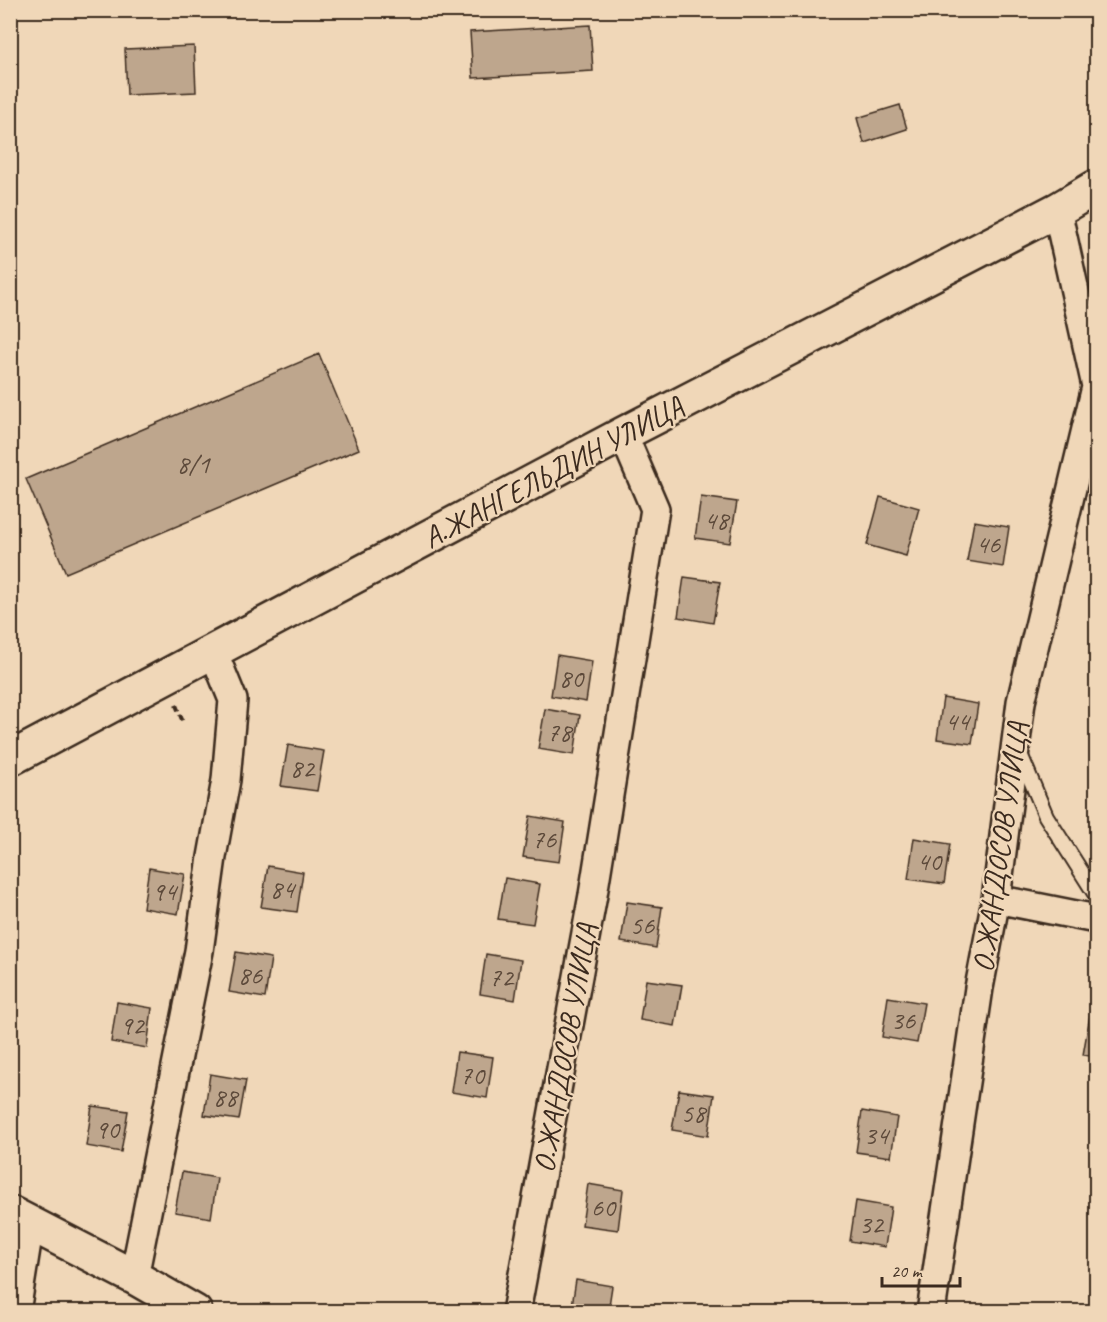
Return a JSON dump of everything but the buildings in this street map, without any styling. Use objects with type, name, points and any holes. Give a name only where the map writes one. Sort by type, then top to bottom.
[{"type":"street","name":"А.ЖАНГЕЛЬДИН УЛИЦА","points":[[10,759],[623,434],[1057,210],[1096,187]]},
{"type":"street","name":"О.ЖАНДОСОВ УЛИЦА","points":[[931,1311],[979,988],[996,899],[1021,702],[1096,387],[1057,210]]},
{"type":"street","name":"О.ЖАНДОСОВ УЛИЦА","points":[[516,1311],[593,895],[655,509],[623,434]]},
{"type":"street","points":[[134,1277],[199,951],[212,857],[226,780],[233,700],[213,651]]},
{"type":"street","points":[[996,899],[1096,919]]},
{"type":"street","points":[[16,1311],[20,1218],[195,1311]]},
{"type":"lane","points":[[1016,744],[1046,816],[1096,895]]}]
